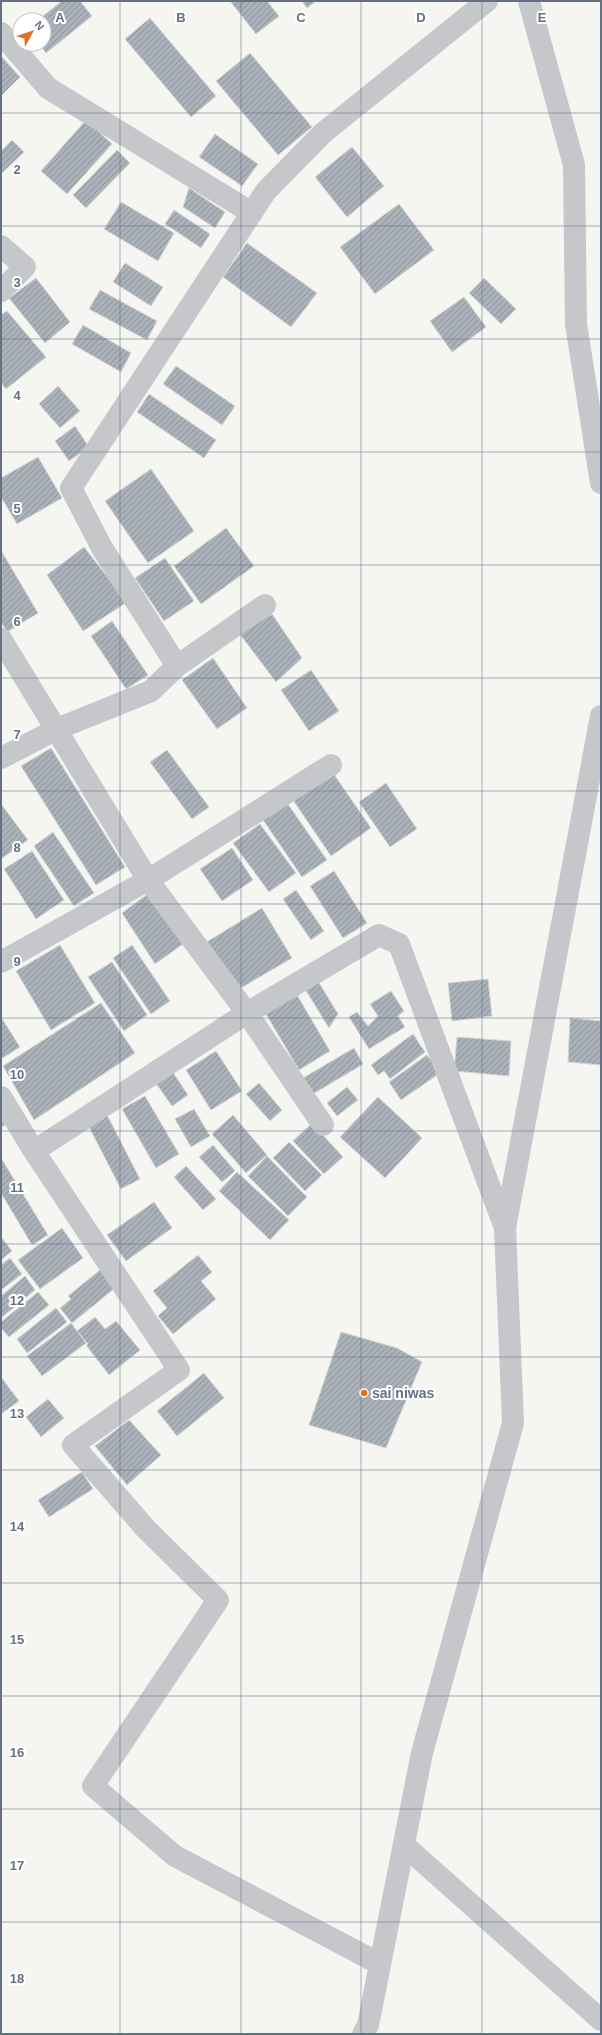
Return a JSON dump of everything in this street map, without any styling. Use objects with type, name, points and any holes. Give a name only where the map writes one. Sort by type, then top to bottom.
[{"type":"street","points":[[177,666],[102,548],[71,488],[266,192],[322,132],[487,1]]},
{"type":"street","points":[[529,1],[574,165],[576,324],[601,483]]},
{"type":"street","points":[[1,33],[48,88],[252,213]]},
{"type":"street","points":[[1,246],[25,267],[1,291]]},
{"type":"street","points":[[1,758],[56,729],[151,691],[177,666],[265,605]]},
{"type":"street","points":[[1,639],[148,880],[247,1013],[323,1125]]},
{"type":"street","points":[[363,2034],[368,2025],[422,1753],[513,1423],[505,1228],[601,716]]},
{"type":"street","points":[[1,962],[148,880],[332,764]]},
{"type":"street","points":[[34,1151],[247,1013],[379,935],[399,944],[505,1228]]},
{"type":"street","points":[[1,1097],[34,1151],[179,1370],[73,1445],[146,1529],[218,1600],[93,1786],[175,1856],[380,1964]]},
{"type":"street","points":[[404,1845],[601,2020]]},
{"type":"building","points":[[62,1],[80,1],[92,16],[52,48],[52,12],[48,12]]},
{"type":"building","points":[[230,1],[267,1],[279,16],[256,34]]},
{"type":"building","points":[[302,1],[316,1],[307,8]]},
{"type":"building","points":[[150,18],[216,96],[191,117],[125,39]]},
{"type":"building","points":[[250,53],[312,127],[278,155],[216,81]]},
{"type":"building","points":[[1,56],[20,77],[1,96]]},
{"type":"building","points":[[86,120],[112,144],[67,194],[41,171]]},
{"type":"building","points":[[215,134],[258,164],[242,186],[199,157]]},
{"type":"building","points":[[12,140],[24,152],[1,174],[1,151]]},
{"type":"building","points":[[352,147],[384,186],[347,217],[315,177]]},
{"type":"building","points":[[117,150],[130,163],[86,208],[73,195]]},
{"type":"building","points":[[189,188],[225,212],[215,228],[183,207]]},
{"type":"building","points":[[121,202],[174,233],[158,261],[104,229]]},
{"type":"building","points":[[399,204],[434,250],[375,294],[340,247]]},
{"type":"building","points":[[174,210],[210,234],[201,248],[165,224]]},
{"type":"building","points":[[247,243],[317,293],[291,327],[223,277]]},
{"type":"building","points":[[125,263],[163,287],[151,306],[113,282]]},
{"type":"building","points":[[36,278],[70,322],[45,343],[9,298]]},
{"type":"building","points":[[484,278],[516,309],[501,324],[469,293]]},
{"type":"building","points":[[100,290],[157,321],[147,340],[89,309]]},
{"type":"building","points":[[464,297],[486,327],[452,352],[430,321]]},
{"type":"building","points":[[7,311],[46,357],[6,389],[1,383],[1,315]]},
{"type":"building","points":[[83,325],[131,353],[121,372],[72,344]]},
{"type":"building","points":[[176,366],[235,406],[222,425],[163,384]]},
{"type":"building","points":[[58,386],[80,411],[60,428],[39,404]]},
{"type":"building","points":[[149,394],[216,440],[204,458],[137,412]]},
{"type":"building","points":[[75,426],[89,447],[69,461],[55,441]]},
{"type":"building","points":[[38,457],[62,498],[17,524],[1,497],[1,478]]},
{"type":"building","points":[[151,469],[194,531],[148,563],[105,501]]},
{"type":"building","points":[[226,528],[254,566],[201,604],[174,566]]},
{"type":"building","points":[[84,547],[127,602],[83,631],[47,575]]},
{"type":"building","points":[[2,552],[38,613],[7,632],[1,622]]},
{"type":"building","points":[[165,558],[194,601],[164,621],[135,578]]},
{"type":"building","points":[[272,614],[302,658],[276,682],[239,633]]},
{"type":"building","points":[[112,621],[148,675],[126,689],[91,636]]},
{"type":"building","points":[[213,658],[247,708],[217,729],[182,680]]},
{"type":"building","points":[[311,670],[339,711],[309,731],[281,690]]},
{"type":"building","points":[[51,748],[125,867],[96,885],[21,766]]},
{"type":"building","points":[[167,750],[209,807],[192,819],[150,762]]},
{"type":"building","points":[[333,773],[371,828],[331,856],[293,800]]},
{"type":"building","points":[[386,783],[417,829],[390,847],[359,802]]},
{"type":"building","points":[[285,800],[327,860],[302,877],[261,817]]},
{"type":"building","points":[[1,804],[28,840],[1,859]]},
{"type":"building","points":[[260,824],[296,873],[269,892],[233,843]]},
{"type":"building","points":[[53,832],[94,893],[74,906],[34,846]]},
{"type":"building","points":[[232,848],[253,880],[222,901],[200,869]]},
{"type":"building","points":[[32,851],[64,900],[36,919],[4,869]]},
{"type":"building","points":[[334,871],[367,923],[343,938],[310,886]]},
{"type":"building","points":[[296,890],[324,931],[311,940],[283,899]]},
{"type":"building","points":[[149,893],[183,944],[155,964],[122,913]]},
{"type":"building","points":[[262,908],[292,958],[234,992],[205,943]]},
{"type":"building","points":[[60,945],[95,1003],[51,1030],[16,971]]},
{"type":"building","points":[[132,945],[170,1001],[151,1014],[113,958]]},
{"type":"building","points":[[112,962],[147,1015],[124,1031],[88,977]]},
{"type":"building","points":[[488,979],[492,1016],[452,1021],[448,983]]},
{"type":"building","points":[[318,981],[338,1014],[329,1028],[305,989]]},
{"type":"building","points":[[391,991],[404,1011],[398,1016],[405,1027],[369,1049],[349,1017],[357,1012],[368,1026],[378,1016],[370,1004]]},
{"type":"building","points":[[297,995],[330,1051],[299,1070],[266,1014]]},
{"type":"building","points":[[101,1003],[135,1053],[34,1120],[3,1066]]},
{"type":"building","points":[[1,1017],[20,1047],[1,1059]]},
{"type":"building","points":[[570,1018],[601,1021],[601,1065],[568,1062]]},
{"type":"building","points":[[413,1034],[425,1052],[390,1079],[384,1071],[378,1075],[371,1065]]},
{"type":"building","points":[[457,1037],[511,1041],[509,1076],[454,1071]]},
{"type":"building","points":[[354,1048],[363,1064],[313,1094],[303,1078]]},
{"type":"building","points":[[216,1051],[242,1091],[211,1110],[186,1070]]},
{"type":"building","points":[[427,1055],[440,1073],[401,1100],[389,1082]]},
{"type":"building","points":[[172,1071],[188,1095],[172,1106],[155,1082]]},
{"type":"building","points":[[259,1083],[282,1110],[270,1121],[246,1094]]},
{"type":"building","points":[[347,1087],[358,1100],[337,1116],[327,1103]]},
{"type":"building","points":[[145,1096],[179,1154],[156,1168],[122,1109]]},
{"type":"building","points":[[378,1097],[422,1138],[385,1178],[340,1137]]},
{"type":"building","points":[[194,1109],[210,1136],[191,1147],[175,1119]]},
{"type":"building","points":[[107,1115],[140,1179],[121,1189],[88,1125]]},
{"type":"building","points":[[233,1115],[267,1155],[246,1173],[212,1134]]},
{"type":"building","points":[[1,1118],[5,1125],[1,1127]]},
{"type":"building","points":[[312,1123],[343,1157],[324,1174],[293,1141]]},
{"type":"building","points":[[289,1142],[322,1175],[305,1191],[273,1158]]},
{"type":"building","points":[[213,1145],[235,1171],[222,1182],[199,1157]]},
{"type":"building","points":[[267,1156],[307,1197],[288,1216],[248,1176]]},
{"type":"building","points":[[1,1158],[48,1235],[32,1245],[1,1193]]},
{"type":"building","points":[[186,1166],[216,1199],[203,1210],[174,1177]]},
{"type":"building","points":[[237,1172],[289,1220],[270,1240],[219,1191]]},
{"type":"building","points":[[154,1202],[172,1228],[126,1261],[107,1235]]},
{"type":"building","points":[[62,1228],[83,1258],[40,1289],[18,1260]]},
{"type":"building","points":[[1,1237],[12,1251],[1,1260]]},
{"type":"building","points":[[198,1255],[212,1272],[201,1281],[216,1299],[173,1334],[158,1316],[167,1308],[153,1291]]},
{"type":"building","points":[[10,1258],[22,1274],[1,1290],[1,1265]]},
{"type":"building","points":[[100,1270],[115,1288],[72,1323],[60,1308],[71,1299],[68,1296]]},
{"type":"building","points":[[25,1276],[35,1290],[1,1318],[1,1296]]},
{"type":"building","points":[[38,1292],[49,1305],[9,1337],[1,1328],[1,1322]]},
{"type":"building","points":[[56,1308],[67,1322],[27,1353],[17,1339]]},
{"type":"building","points":[[95,1317],[105,1329],[116,1321],[140,1350],[109,1375],[86,1345],[88,1344],[77,1331]]},
{"type":"building","points":[[71,1323],[86,1343],[42,1376],[27,1356]]},
{"type":"building","name":"sai niwas","points":[[341,1332],[397,1348],[422,1362],[386,1448],[309,1425]]},
{"type":"building","points":[[204,1373],[224,1398],[177,1436],[157,1411]]},
{"type":"building","points":[[1,1377],[19,1401],[1,1414]]},
{"type":"building","points":[[48,1399],[64,1418],[41,1437],[26,1417]]},
{"type":"building","points":[[129,1420],[161,1455],[127,1485],[95,1446]]},
{"type":"building","points":[[82,1472],[93,1489],[49,1517],[38,1500]]},
{"type":"place","name":"sai niwas","points":[[364,1393]]}]
